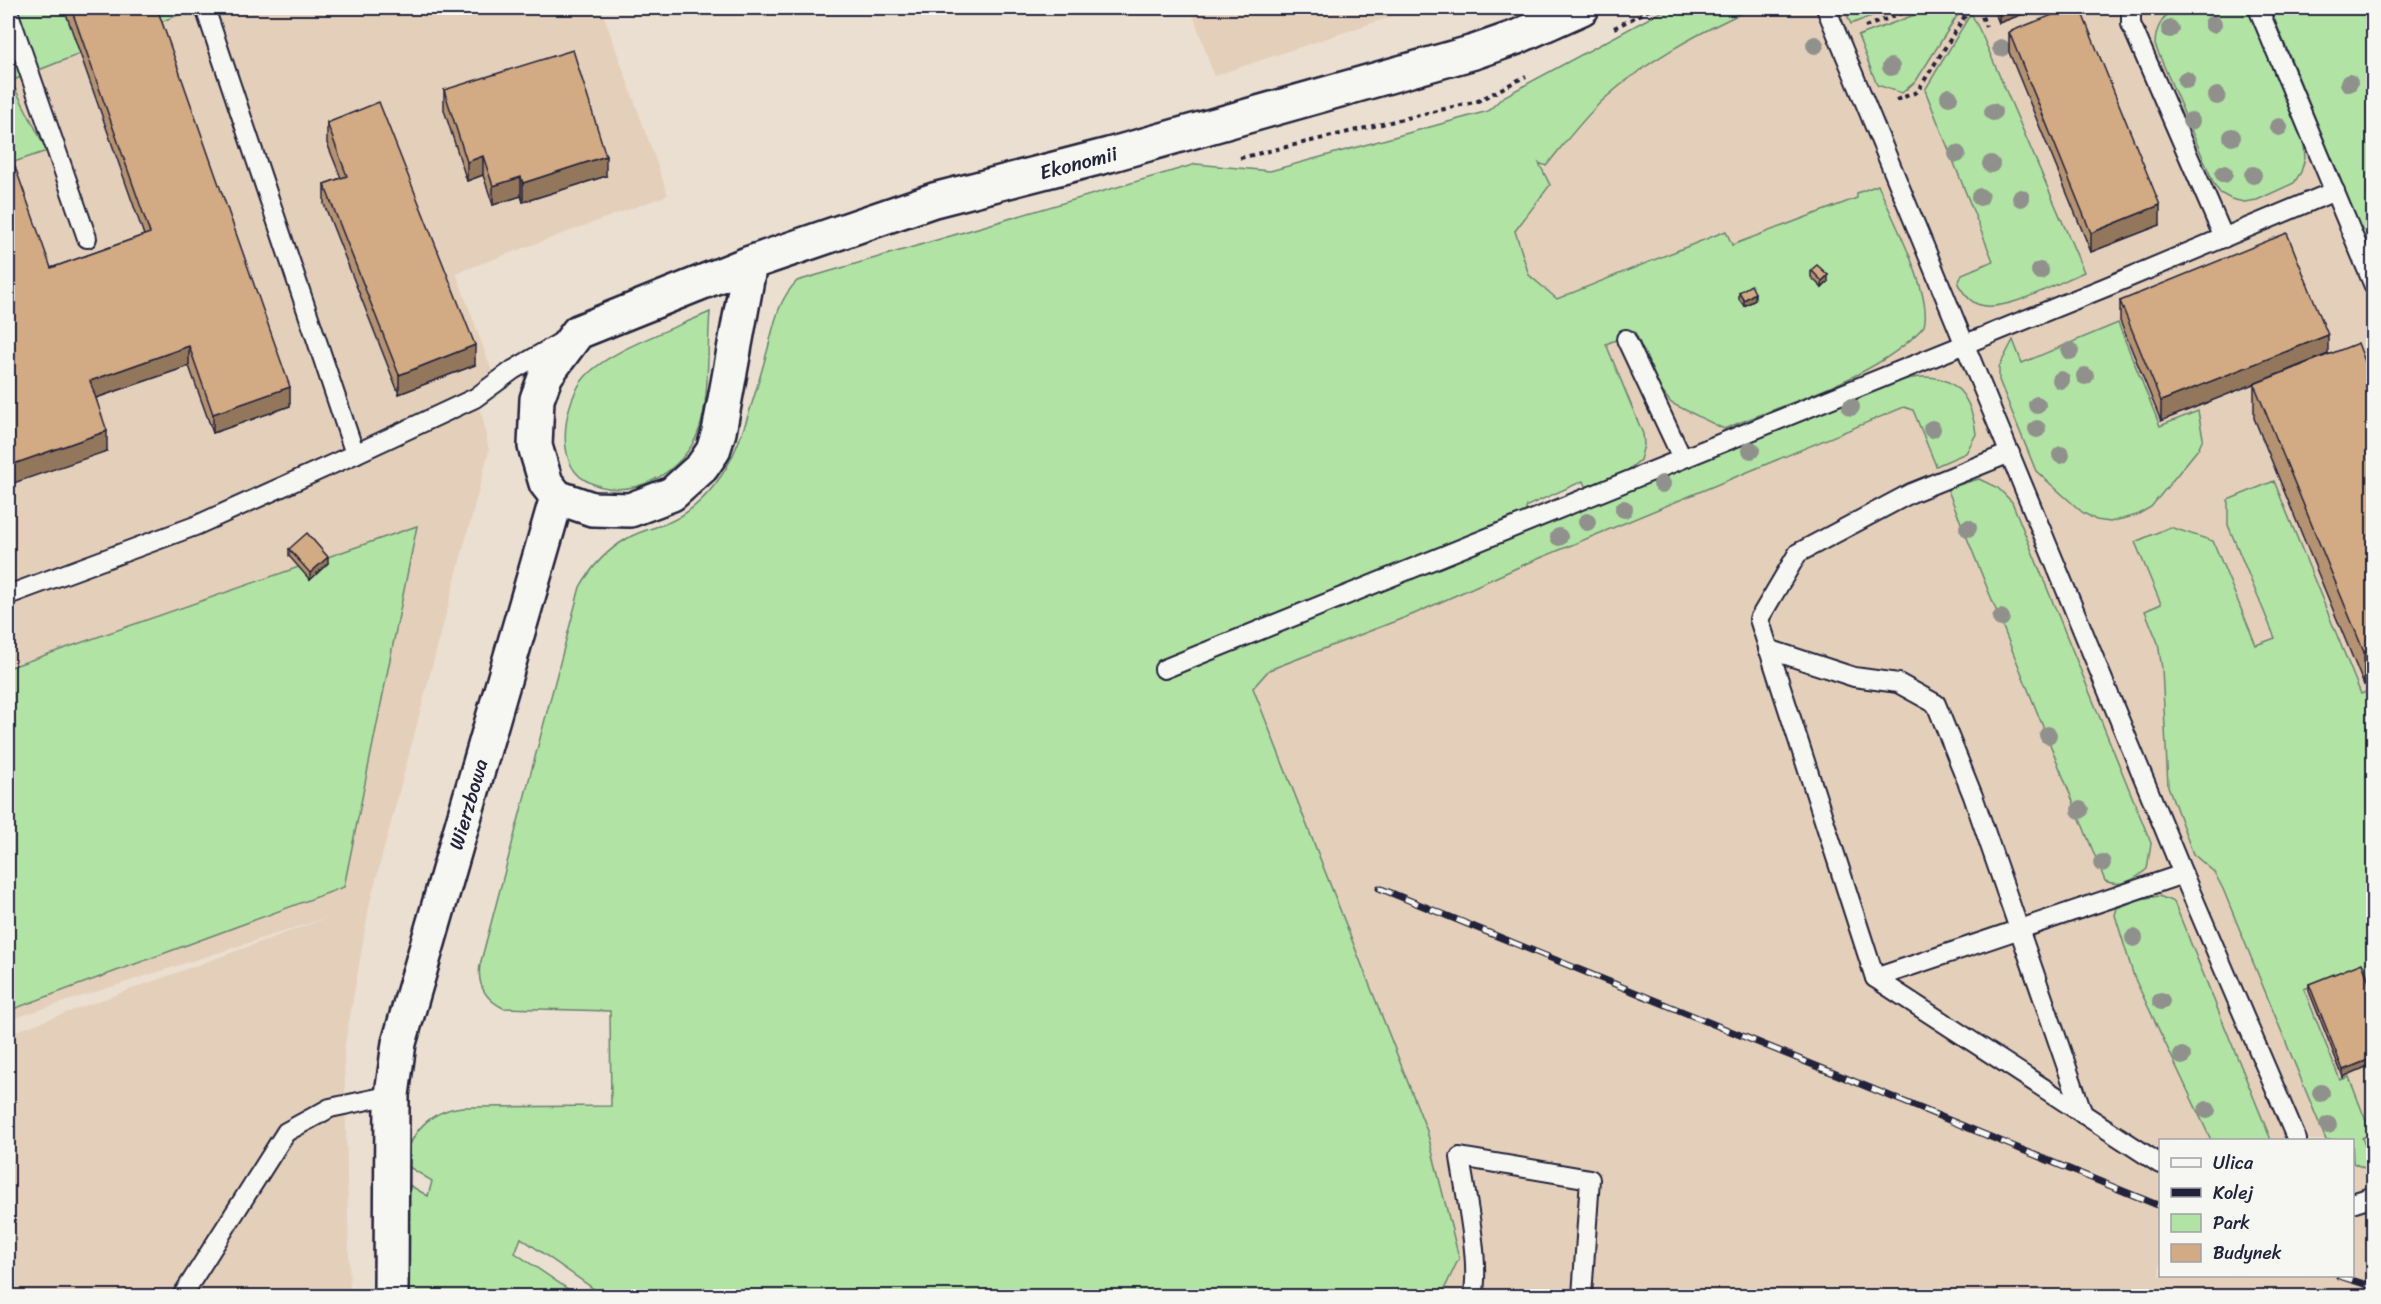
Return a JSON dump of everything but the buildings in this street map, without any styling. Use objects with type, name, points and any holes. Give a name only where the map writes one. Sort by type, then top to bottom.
[{"type":"street","name":"Ekonomii","points":[[578,332],[750,262],[934,200],[1109,155],[1474,52],[1527,33],[1582,8]]},
{"type":"street","points":[[578,332],[546,375],[537,399],[535,446],[546,483],[557,497],[592,509],[630,510],[672,494],[702,467],[713,451],[719,432],[750,262]]},
{"type":"street","name":"Wierzbowa","points":[[391,1296],[392,1095],[399,1043],[557,497]]},
{"type":"lane","points":[[205,8],[355,454]]},
{"type":"lane","points":[[1826,8],[2183,874],[2297,1139]]},
{"type":"lane","points":[[2131,8],[2131,24],[2224,238]]},
{"type":"lane","points":[[2258,8],[2373,286]]},
{"type":"lane","points":[[8,12],[87,238]]},
{"type":"lane","points":[[1164,669],[2335,191]]},
{"type":"lane","points":[[8,595],[195,526],[355,454],[475,398],[513,370],[578,332]]},
{"type":"lane","points":[[1626,339],[1682,458]]},
{"type":"lane","points":[[2010,453],[1911,493],[1798,553],[1759,619],[1875,978],[2159,1163]]},
{"type":"lane","points":[[1768,649],[1854,676],[1898,683],[1936,704],[1973,796],[2083,1114]]},
{"type":"lane","points":[[1875,978],[2183,874]]},
{"type":"lane","points":[[182,1296],[286,1131],[330,1108],[392,1095]]},
{"type":"lane","points":[[1473,1296],[1475,1286],[1472,1246],[1460,1157],[1590,1179],[1582,1296]]},
{"type":"lane","points":[[2354,1202],[2373,1196]]},
{"type":"path","points":[[1839,37],[1915,8]]},
{"type":"path","points":[[1869,110],[1917,92],[1970,8]]},
{"type":"path","points":[[1978,8],[1986,27]]},
{"type":"shaded area","points":[[8,8],[601,8],[668,195],[456,273],[494,377],[470,386],[483,419],[489,451],[370,902],[344,1050],[350,1296],[8,1296],[8,1034],[332,916],[8,1020]]},
{"type":"shaded area","points":[[1191,8],[1417,8],[1214,76]]},
{"type":"shaded area","points":[[1752,8],[2360,8],[2374,40],[2373,1296],[1187,1296],[1223,688],[1361,579],[1585,486],[1495,256],[1531,183],[1603,100],[1635,73],[1683,41]]},
{"type":"green space","points":[[8,8],[196,8],[11,81],[47,151],[8,164]]},
{"type":"green space","points":[[1668,8],[1752,8],[1693,38],[1637,72],[1595,108],[1546,166],[1539,163],[1550,185],[1515,231],[1529,275],[1557,299],[1726,231],[1732,245],[1857,198],[1857,193],[1878,185],[1917,276],[1923,295],[1924,326],[1906,344],[1858,374],[1803,399],[1724,429],[1671,403],[1661,390],[1635,332],[1606,344],[1643,434],[1644,445],[1640,460],[1615,481],[1599,487],[1585,486],[1583,481],[1527,506],[1519,534],[1895,382],[1912,378],[1940,379],[1960,391],[1968,402],[1976,434],[1966,453],[1936,466],[1913,410],[1904,407],[1521,566],[1414,614],[1269,670],[1253,688],[1427,1131],[1459,1258],[1441,1296],[604,1296],[521,1238],[515,1253],[578,1296],[407,1296],[406,1183],[428,1196],[432,1181],[406,1165],[411,1143],[423,1125],[440,1113],[462,1107],[611,1106],[610,1011],[503,1008],[491,1000],[484,991],[480,979],[480,965],[580,587],[595,565],[613,548],[640,532],[688,512],[703,499],[721,476],[735,450],[748,417],[781,305],[797,281],[1196,164],[1270,171],[1488,111],[1503,97]]},
{"type":"green space","points":[[1844,8],[1892,8],[1851,24]]},
{"type":"green space","points":[[1933,8],[1962,8],[1916,81],[1902,93],[1877,85],[1858,36]]},
{"type":"green space","points":[[2175,8],[2247,8],[2304,145],[2305,158],[2301,172],[2294,183],[2257,200],[2244,202],[2220,193],[2214,184],[2155,45],[2160,24]]},
{"type":"green space","points":[[2270,8],[2373,8],[2373,259],[2363,234]]},
{"type":"green space","points":[[1971,13],[2084,272],[2031,296],[2001,305],[1977,304],[1964,293],[1958,284],[1962,274],[1993,261],[1925,90]]},
{"type":"green space","points":[[710,312],[705,404],[703,418],[692,446],[668,471],[636,487],[619,489],[602,487],[585,480],[575,471],[569,459],[566,430],[572,400],[585,377],[596,367],[626,349]]},
{"type":"green space","points":[[2118,323],[2160,426],[2198,411],[2203,438],[2198,449],[2151,507],[2137,515],[2110,522],[2096,520],[2082,512],[2036,471],[1999,380],[1999,367],[2013,340],[2022,363]]},
{"type":"green space","points":[[1979,479],[1998,488],[2012,502],[2151,843],[2147,869],[2128,882],[2117,884],[2105,881],[1947,488]]},
{"type":"green space","points":[[2274,481],[2361,694],[2373,689],[2373,990],[2364,965],[2304,989],[2340,1080],[2349,1077],[2371,1134],[2362,1138],[2373,1165],[2373,1172],[2354,1163],[2354,1139],[2326,1139],[2223,889],[2214,872],[2193,854],[2168,786],[2162,669],[2158,643],[2145,611],[2161,604],[2135,542],[2170,527],[2213,541],[2256,645],[2275,638],[2228,525],[2228,500]]},
{"type":"green space","points":[[417,526],[344,887],[8,1011],[8,668]]},
{"type":"green space","points":[[2159,896],[2174,902],[2271,1139],[2211,1139],[2134,977],[2115,915],[2117,908],[2140,899]]},
{"type":"railway","points":[[1379,888],[2159,1206]]},
{"type":"railway","points":[[2342,1277],[2374,1287]]}]
